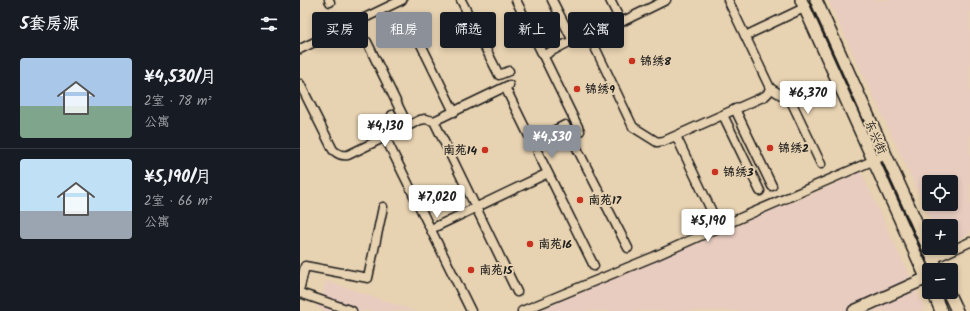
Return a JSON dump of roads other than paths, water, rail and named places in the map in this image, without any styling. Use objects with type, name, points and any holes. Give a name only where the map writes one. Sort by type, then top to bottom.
[{"type":"main road","points":[[802,4],[816,1]]},
{"type":"main road","name":"东兴街","points":[[816,1],[935,263]]},
{"type":"main road","name":"东兴街","points":[[802,4],[922,267]]},
{"type":"main road","points":[[854,311],[922,283]]},
{"type":"main road","points":[[936,299],[941,311]]},
{"type":"main road","points":[[951,299],[957,311]]},
{"type":"street","points":[[300,49],[402,0]]},
{"type":"street","points":[[461,0],[499,75],[509,71]]},
{"type":"street","points":[[516,0],[580,131]]},
{"type":"street","points":[[552,0],[568,31]]},
{"type":"street","points":[[610,0],[616,12]]},
{"type":"street","points":[[624,21],[666,0]]},
{"type":"street","points":[[728,0],[770,88],[791,102],[821,164]]},
{"type":"street","points":[[745,36],[802,4]]},
{"type":"street","points":[[368,44],[408,126]]},
{"type":"street","points":[[543,56],[568,44]]},
{"type":"street","points":[[423,48],[454,112]]},
{"type":"street","points":[[595,48],[633,127],[657,142],[676,136],[765,96],[770,88]]},
{"type":"street","points":[[300,84],[333,150],[337,154],[343,156],[425,119],[434,121],[507,86],[530,138],[534,141],[565,125],[628,248]]},
{"type":"street","points":[[735,109],[772,186]]},
{"type":"street","points":[[392,115],[399,130]]},
{"type":"street","points":[[723,115],[760,191]]},
{"type":"street","points":[[434,121],[517,292]]},
{"type":"street","points":[[676,136],[713,214]]},
{"type":"street","points":[[385,137],[471,311]]},
{"type":"street","points":[[538,153],[594,266]]},
{"type":"street","points":[[522,311],[653,257],[886,155]]},
{"type":"street","points":[[431,229],[548,173]]},
{"type":"street","points":[[300,287],[305,266],[368,278],[383,206]]},
{"type":"street","points":[[933,258],[970,242]]},
{"type":"street","points":[[300,293],[352,311]]},
{"type":"place","name":"锦绣8","points":[[632,61]]},
{"type":"place","name":"锦绣9","points":[[577,89]]},
{"type":"place","name":"锦绣2","points":[[770,148]]},
{"type":"place","name":"南苑14","points":[[485,150]]},
{"type":"place","name":"锦绣3","points":[[715,172]]},
{"type":"place","name":"南苑17","points":[[580,200]]},
{"type":"place","name":"南苑16","points":[[530,244]]},
{"type":"place","name":"南苑15","points":[[471,270]]}]
